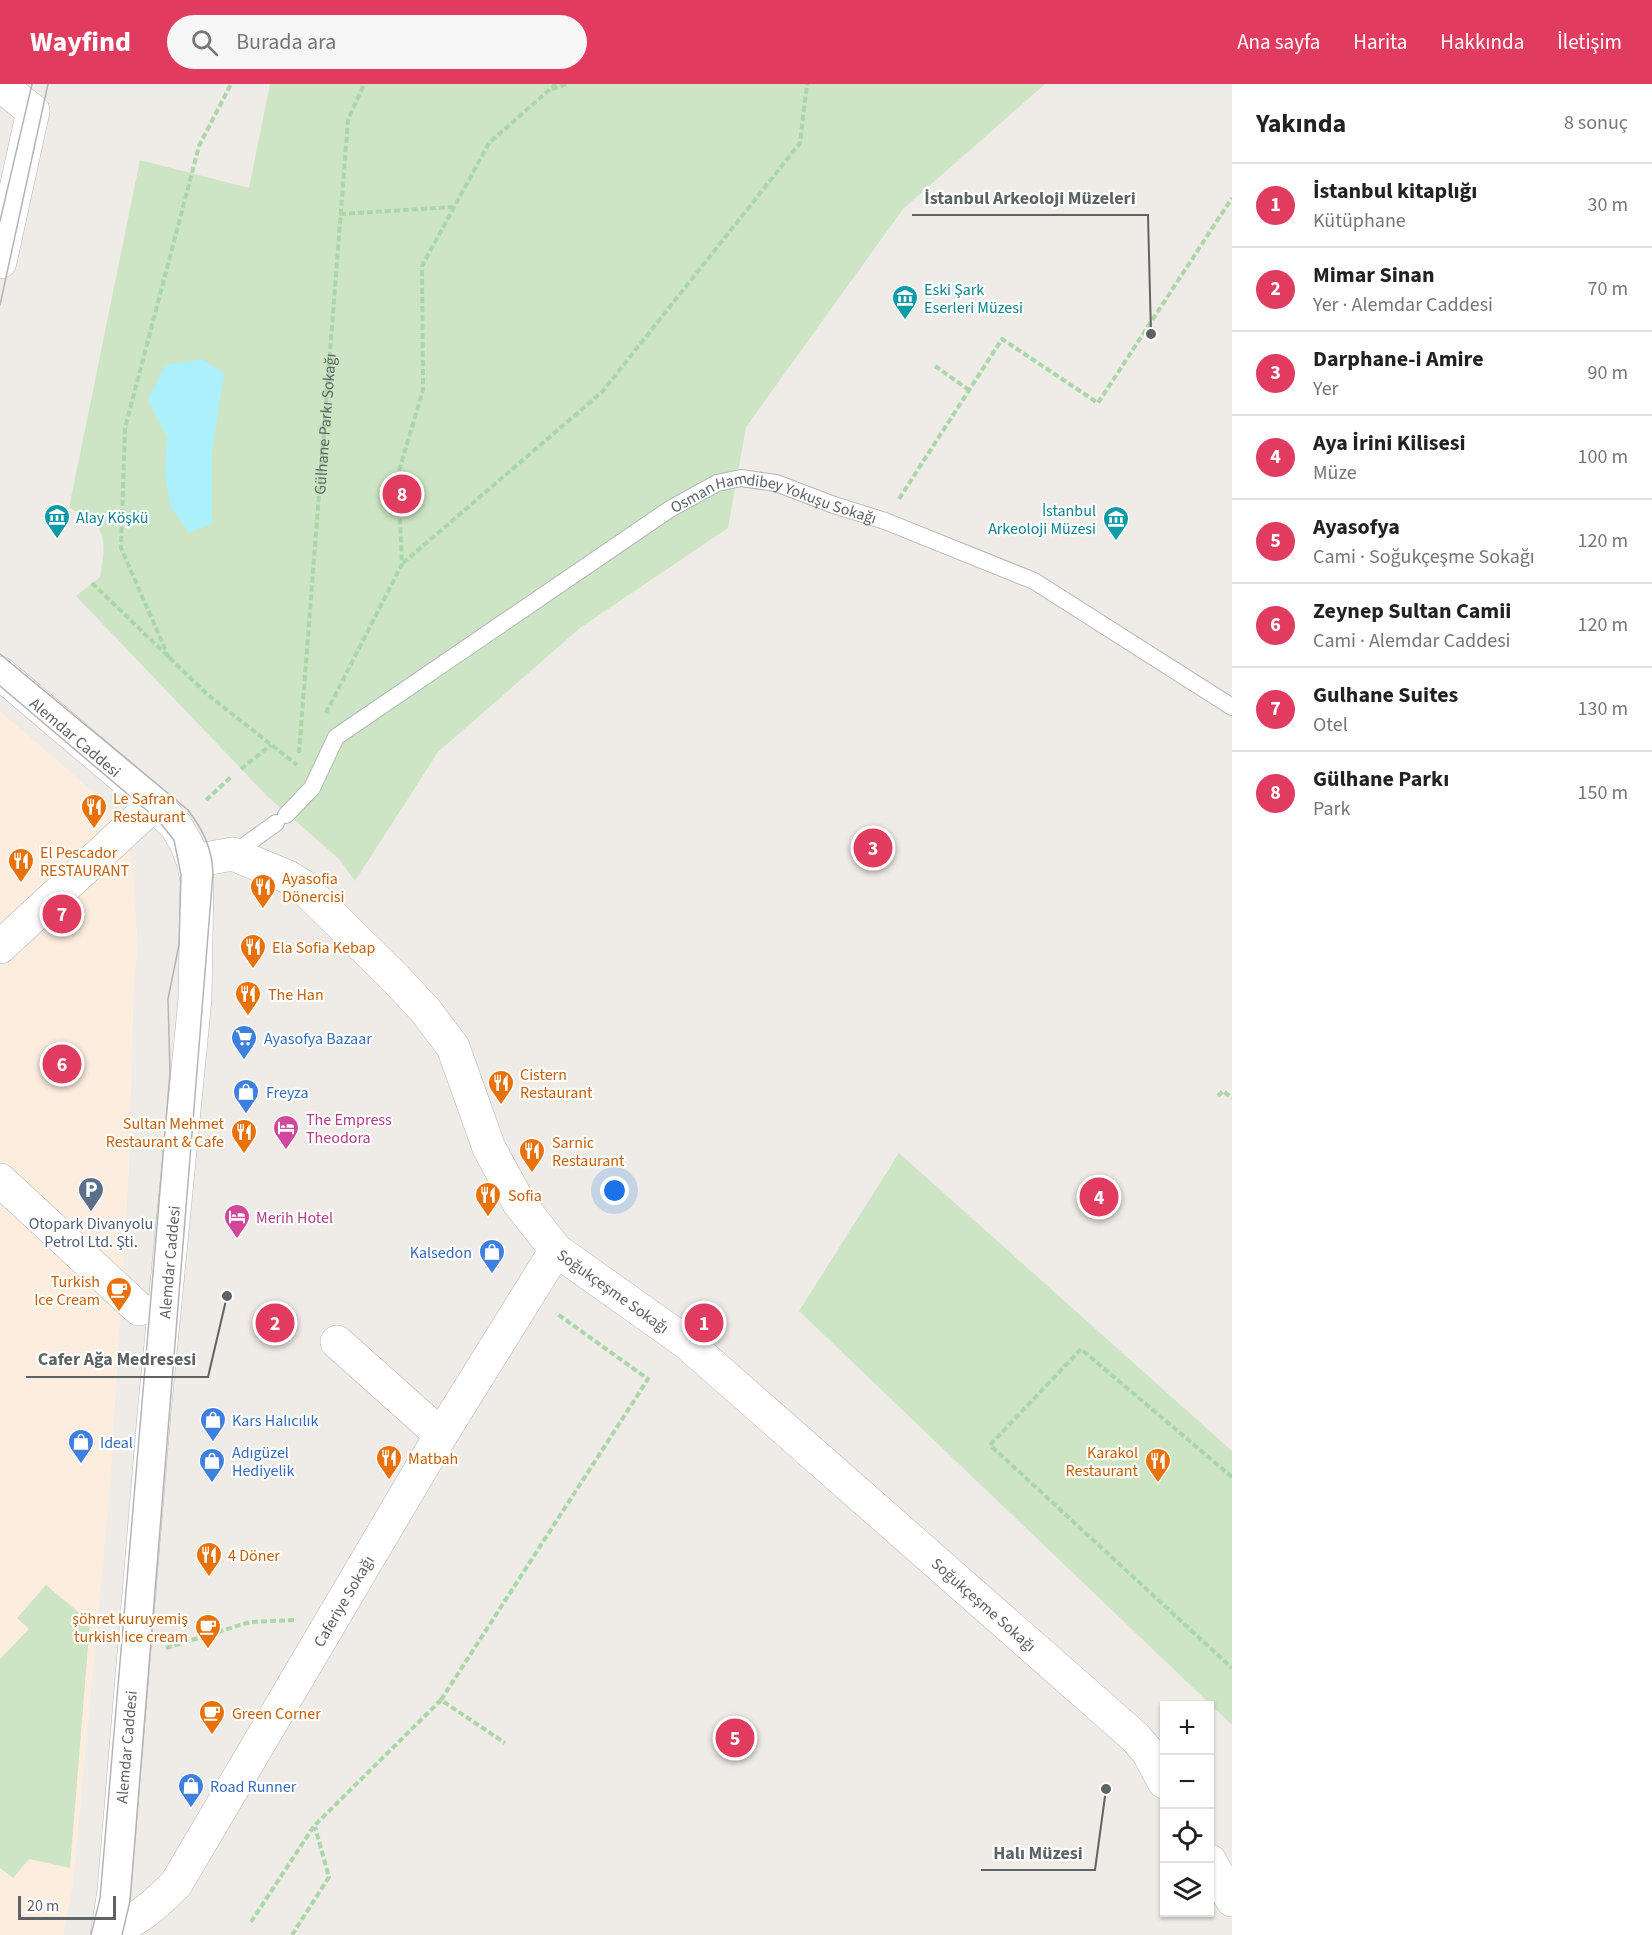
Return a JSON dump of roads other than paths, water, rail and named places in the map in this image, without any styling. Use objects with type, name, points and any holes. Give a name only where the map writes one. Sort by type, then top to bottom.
[{"type":"street","points":[[0,86],[33,111],[0,262]]},
{"type":"street","name":"Alemdar Caddesi","points":[[0,673],[154,804],[176,826],[186,843],[197,880],[195,999],[154,1414],[116,1868],[108,1932]]},
{"type":"street","points":[[0,947],[154,804]]},
{"type":"street","points":[[193,861],[233,854]]},
{"type":"street","name":"Soğukçeşme Sokağı","points":[[233,854],[288,877],[301,885],[425,1010],[453,1047],[489,1148],[519,1203],[556,1250],[687,1343],[1136,1737],[1148,1752],[1160,1774]]},
{"type":"street","points":[[0,1180],[139,1309]]},
{"type":"street","name":"Caferiye Sokağı","points":[[108,1932],[145,1913],[176,1884],[441,1435],[556,1250]]},
{"type":"street","points":[[337,1342],[441,1435]]},
{"type":"street","points":[[1210,1863],[1232,1900]]},
{"type":"lane","name":"Osman Hamdibey Yokuşu Sokağı","points":[[233,854],[281,819],[312,788],[336,737],[670,509],[717,483],[741,478],[776,483],[885,521],[1034,580],[1232,707]]},
{"type":"water","points":[[202,359],[224,373],[212,453],[212,524],[189,533],[170,506],[165,472],[167,437],[148,399],[165,365]]},
{"type":"tram line","points":[[0,221],[32,84]]},
{"type":"tram line","points":[[0,305],[48,84]]},
{"type":"tram line","points":[[0,654],[188,810],[206,840],[213,873],[130,1901],[122,1935]]},
{"type":"tram line","points":[[0,686],[157,819],[174,840],[181,875],[179,945],[168,999],[170,1073],[100,1898],[91,1935]]},
{"type":"place","name":"Eski Şark Eserleri Müzesi","points":[[905,321]]},
{"type":"place","name":"İstanbul Arkeoloji Müzeleri","points":[[1151,334]]},
{"type":"place","name":"Gülhane Parkı","points":[[402,494]]},
{"type":"place","name":"Alay Köşkü","points":[[57,540]]},
{"type":"place","name":"İstanbul Arkeoloji Müzesi","points":[[1116,542]]},
{"type":"place","name":"Le Safran Restaurant","points":[[94,830]]},
{"type":"place","name":"Darphane-i Amire","points":[[873,848]]},
{"type":"place","name":"El Pescador RESTAURANT","points":[[21,884]]},
{"type":"place","name":"Ayasofia Dönercisi","points":[[263,910]]},
{"type":"place","name":"Gulhane Suites","points":[[62,914]]},
{"type":"place","name":"Ela Sofia Kebap","points":[[253,970]]},
{"type":"place","name":"The Han","points":[[248,1017]]},
{"type":"place","name":"Ayasofya Bazaar","points":[[244,1061]]},
{"type":"place","name":"Zeynep Sultan Camii","points":[[62,1064]]},
{"type":"place","name":"Cistern Restaurant","points":[[501,1106]]},
{"type":"place","name":"Freyza","points":[[246,1115]]},
{"type":"place","name":"The Empress Theodora","points":[[286,1151]]},
{"type":"place","name":"Sultan Mehmet Restaurant & Cafe","points":[[244,1155]]},
{"type":"place","name":"Sarnic Restaurant","points":[[532,1174]]},
{"type":"place","name":"Aya İrini Kilisesi","points":[[1099,1197]]},
{"type":"place","name":"Otopark Divanyolu Petrol Ltd. Şti.","points":[[91,1213]]},
{"type":"place","name":"Sofia","points":[[488,1218]]},
{"type":"place","name":"Merih Hotel","points":[[237,1240]]},
{"type":"place","name":"Kalsedon","points":[[492,1275]]},
{"type":"place","name":"Cafer Ağa Medresesi","points":[[227,1296]]},
{"type":"place","name":"Turkish Ice Cream","points":[[119,1313]]},
{"type":"place","name":"Mimar Sinan","points":[[275,1323]]},
{"type":"place","name":"İstanbul kitaplığı","points":[[704,1323]]},
{"type":"place","name":"Kars Halıcılık","points":[[213,1443]]},
{"type":"place","name":"Ideal","points":[[81,1465]]},
{"type":"place","name":"Matbah","points":[[389,1481]]},
{"type":"place","name":"Adıgüzel Hediyelik","points":[[212,1484]]},
{"type":"place","name":"Karakol Restaurant","points":[[1158,1484]]},
{"type":"place","name":"4 Döner","points":[[209,1578]]},
{"type":"place","name":"şöhret kuruyemiş turkish ice cream","points":[[208,1650]]},
{"type":"place","name":"Green Corner","points":[[212,1736]]},
{"type":"place","name":"Ayasofya","points":[[735,1738]]},
{"type":"place","name":"Halı Müzesi","points":[[1106,1789]]},
{"type":"place","name":"Road Runner","points":[[191,1809]]}]
